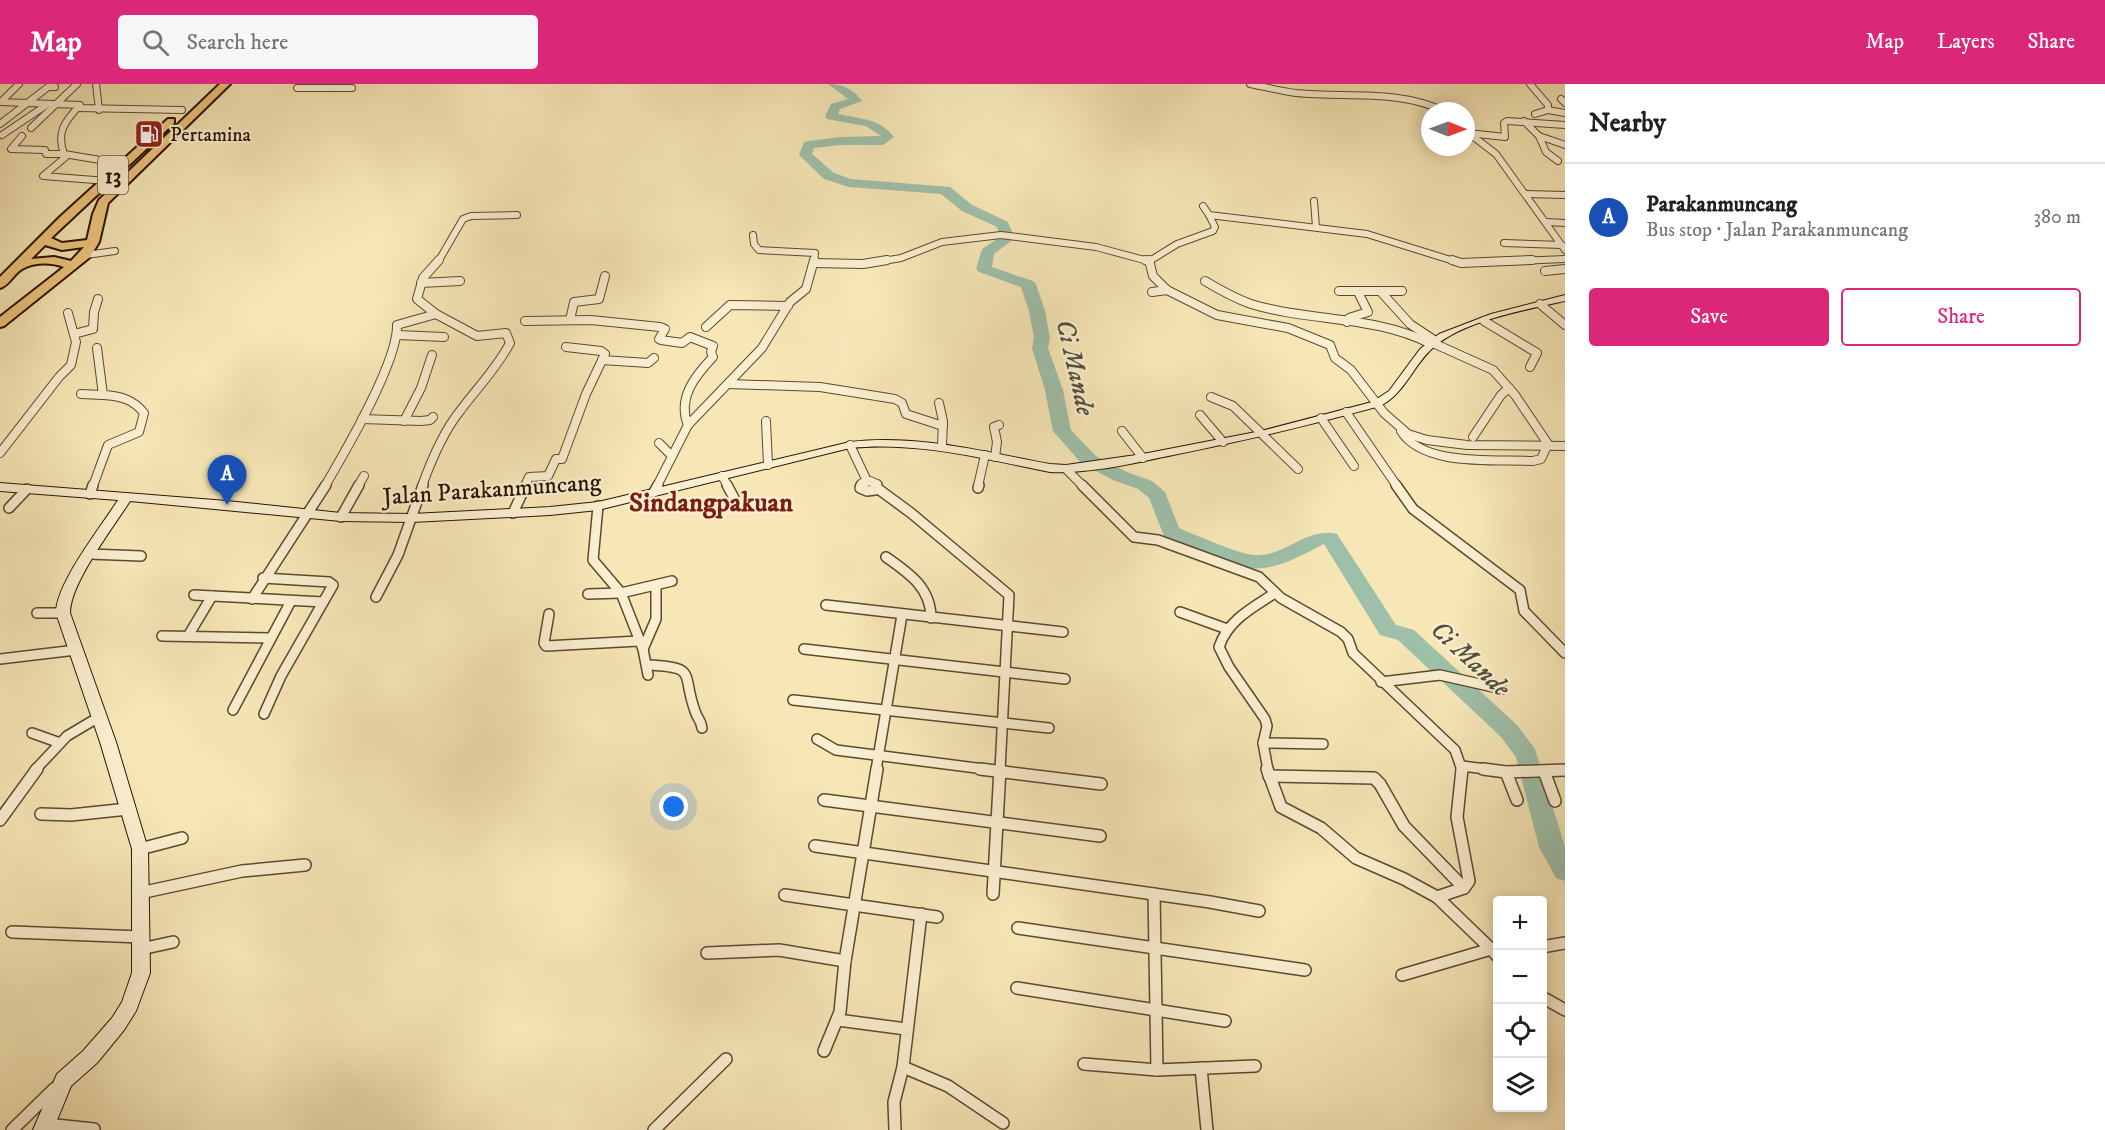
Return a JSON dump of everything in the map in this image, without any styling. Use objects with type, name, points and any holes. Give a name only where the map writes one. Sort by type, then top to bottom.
[{"type":"highway","name":"13","points":[[0,284],[46,240],[64,219],[210,84]]},
{"type":"highway","name":"13","points":[[0,323],[86,255],[93,242],[98,225],[99,209],[103,201],[225,84]]},
{"type":"highway","points":[[46,240],[51,245],[60,246],[93,242]]},
{"type":"highway","points":[[16,268],[48,259],[60,260],[73,267]]},
{"type":"main road","points":[[1376,404],[1387,400],[1408,370],[1433,343],[1456,330],[1565,298]]},
{"type":"main road","name":"Jalan Parakanmuncang","points":[[0,487],[126,496],[342,517],[412,518],[513,513],[598,506],[850,445],[898,442],[942,446],[1066,469],[1086,467],[1262,434],[1376,404]]},
{"type":"main road","points":[[52,1109],[130,1005],[141,974],[140,849],[99,717],[63,613],[65,594],[126,496]]},
{"type":"street","points":[[19,84],[1,102],[80,105],[61,128],[60,145],[66,154]]},
{"type":"street","points":[[31,128],[77,84]]},
{"type":"street","points":[[96,84],[99,110]]},
{"type":"street","points":[[297,88],[352,88],[346,84]]},
{"type":"street","points":[[1252,84],[1295,93],[1376,96],[1421,103]]},
{"type":"street","points":[[1530,84],[1548,105],[1548,110]]},
{"type":"street","points":[[0,124],[48,87],[55,87]]},
{"type":"street","points":[[1,135],[48,104]]},
{"type":"street","points":[[78,108],[182,110]]},
{"type":"street","points":[[1535,114],[1548,110],[1565,113]]},
{"type":"street","points":[[1475,133],[1503,137],[1505,122],[1565,125]]},
{"type":"street","points":[[1524,122],[1539,136],[1545,149],[1558,161]]},
{"type":"street","points":[[1,135],[23,136],[10,147],[13,150],[45,150],[46,154],[66,154],[124,164]]},
{"type":"street","points":[[1539,136],[1565,145]]},
{"type":"street","points":[[1475,139],[1496,154],[1563,247]]},
{"type":"street","points":[[1475,146],[1484,147]]},
{"type":"street","points":[[66,154],[43,176],[107,181]]},
{"type":"street","points":[[1526,195],[1565,195]]},
{"type":"street","points":[[1314,201],[1316,227]]},
{"type":"street","points":[[814,264],[863,264],[901,258],[942,242],[1001,235],[1096,247],[1148,261],[1177,244],[1213,231],[1215,227],[1203,206]]},
{"type":"street","points":[[376,597],[398,555],[423,481],[441,444],[458,413],[502,359],[510,343],[506,333],[472,335],[457,325],[439,319],[417,299],[421,283],[424,276],[435,267],[458,226],[466,217],[517,215]]},
{"type":"street","points":[[1209,215],[1381,237],[1461,263],[1565,259]]},
{"type":"street","points":[[1546,222],[1565,223]]},
{"type":"street","points":[[654,492],[688,425],[762,348],[788,306],[806,288],[815,253],[759,250],[754,244],[753,235]]},
{"type":"street","points":[[1556,237],[1565,237]]},
{"type":"street","points":[[1504,243],[1563,247]]},
{"type":"street","points":[[86,255],[115,251]]},
{"type":"street","points":[[1148,261],[1153,276],[1167,290],[1222,317],[1288,328],[1327,343],[1332,348],[1335,358],[1351,370],[1406,439],[1420,449],[1446,456],[1533,461],[1541,459],[1547,445]]},
{"type":"street","points":[[1545,271],[1565,269]]},
{"type":"street","points":[[570,320],[574,302],[599,299],[605,276]]},
{"type":"street","points":[[421,283],[460,281]]},
{"type":"street","points":[[1205,281],[1239,299],[1313,317],[1401,330],[1493,370],[1509,388],[1547,445]]},
{"type":"street","points":[[1152,292],[1167,290]]},
{"type":"street","points":[[1339,291],[1402,291]]},
{"type":"street","points":[[1347,322],[1349,318],[1368,312],[1358,292]]},
{"type":"street","points":[[1381,292],[1410,324],[1433,343]]},
{"type":"street","points":[[74,334],[93,329],[94,312],[98,299]]},
{"type":"street","points":[[1540,304],[1565,325]]},
{"type":"street","points":[[706,327],[730,305],[788,306]]},
{"type":"street","points":[[0,453],[59,377],[71,365],[76,351],[68,313]]},
{"type":"street","points":[[252,598],[263,578],[308,514],[363,419],[398,335],[396,327],[400,322],[436,314]]},
{"type":"street","points":[[525,321],[609,321],[663,328],[665,329],[660,339],[680,343],[692,338],[705,341],[712,346],[713,357],[701,370],[686,396],[684,419],[688,425]]},
{"type":"street","points":[[1484,321],[1537,353],[1538,356],[1530,367]]},
{"type":"street","points":[[398,335],[444,337]]},
{"type":"street","points":[[513,513],[529,477],[548,476],[556,459],[562,459],[604,352],[566,347]]},
{"type":"street","points":[[97,348],[103,394]]},
{"type":"street","points":[[404,420],[421,388],[432,355]]},
{"type":"street","points":[[602,360],[648,363],[654,358]]},
{"type":"street","points":[[728,384],[820,387],[895,399],[902,403],[904,411],[910,416],[943,426]]},
{"type":"street","points":[[1473,437],[1501,395],[1509,388]]},
{"type":"street","points":[[81,394],[130,398],[144,413],[139,432],[113,442],[104,450],[102,463],[90,494]]},
{"type":"street","points":[[1211,397],[1233,406],[1298,468]]},
{"type":"street","points":[[939,403],[943,426],[942,446]]},
{"type":"street","points":[[1346,412],[1413,509],[1520,590],[1524,611],[1565,653]]},
{"type":"street","points":[[1200,415],[1223,442]]},
{"type":"street","points":[[363,419],[427,421],[433,417]]},
{"type":"street","points":[[1321,418],[1354,466]]},
{"type":"street","points":[[766,421],[768,465]]},
{"type":"street","points":[[978,488],[997,442],[994,427],[999,425]]},
{"type":"street","points":[[1400,429],[1415,437],[1445,442],[1565,446]]},
{"type":"street","points":[[1122,431],[1143,458]]},
{"type":"street","points":[[1547,445],[1565,441]]},
{"type":"street","points":[[659,443],[671,455]]},
{"type":"street","points":[[850,445],[867,481],[875,483],[877,488],[911,513],[1007,593],[1010,599],[993,894]]},
{"type":"street","points":[[1066,469],[1130,535],[1137,539],[1177,546],[1259,577],[1275,593],[1296,608],[1341,632],[1353,653],[1455,750],[1462,766],[1457,817],[1469,881],[1464,888],[1437,897]]},
{"type":"street","points":[[342,517],[364,476]]},
{"type":"street","points":[[722,476],[734,498]]},
{"type":"street","points":[[9,508],[27,489]]},
{"type":"street","points":[[598,506],[593,560],[621,592],[648,670],[672,666],[682,670],[691,688],[695,713],[701,719],[702,728]]},
{"type":"street","points":[[90,554],[141,556]]},
{"type":"street","points":[[886,557],[922,586],[929,596],[932,607],[931,618]]},
{"type":"street","points":[[263,578],[332,583],[281,676],[264,714]]},
{"type":"street","points":[[588,594],[621,592],[672,581]]},
{"type":"street","points":[[549,614],[544,643],[546,646],[641,645],[651,637],[656,619],[658,601],[656,586]]},
{"type":"street","points":[[1275,593],[1241,615],[1227,628],[1219,647],[1229,667],[1263,711],[1267,726],[1263,743],[1269,776],[1281,807],[1321,828],[1356,858],[1404,879],[1437,897],[1493,950]]},
{"type":"street","points":[[194,595],[323,602]]},
{"type":"street","points":[[188,636],[212,596]]},
{"type":"street","points":[[233,710],[291,601]]},
{"type":"street","points":[[826,605],[1063,632]]},
{"type":"street","points":[[1180,612],[1227,628]]},
{"type":"street","points":[[37,613],[63,613]]},
{"type":"street","points":[[824,1051],[838,1020],[877,756],[902,615]]},
{"type":"street","points":[[162,636],[271,638]]},
{"type":"street","points":[[804,649],[1065,679]]},
{"type":"street","points":[[0,659],[76,650]]},
{"type":"street","points":[[1382,682],[1440,675],[1502,688]]},
{"type":"street","points":[[793,700],[1048,728]]},
{"type":"street","points":[[0,820],[39,763],[76,728],[99,717]]},
{"type":"street","points":[[32,733],[60,742]]},
{"type":"street","points":[[817,740],[836,750],[1101,784]]},
{"type":"street","points":[[1263,743],[1323,744]]},
{"type":"street","points":[[1462,766],[1511,772],[1565,770]]},
{"type":"street","points":[[1541,771],[1556,801]]},
{"type":"street","points":[[1511,772],[1517,800]]},
{"type":"street","points":[[1269,776],[1364,776],[1377,780],[1404,826],[1464,888]]},
{"type":"street","points":[[824,800],[1100,836]]},
{"type":"street","points":[[41,814],[71,815],[128,809]]},
{"type":"street","points":[[140,849],[182,838]]},
{"type":"street","points":[[815,846],[1259,911]]},
{"type":"street","points":[[140,893],[219,874],[273,866],[305,865]]},
{"type":"street","points":[[1154,894],[1157,1070]]},
{"type":"street","points":[[785,895],[937,917]]},
{"type":"street","points":[[895,1130],[894,1102],[903,1067],[921,914]]},
{"type":"street","points":[[1018,927],[1305,970]]},
{"type":"street","points":[[12,932],[141,943],[173,942]]},
{"type":"street","points":[[1547,945],[1565,943]]},
{"type":"street","points":[[707,953],[779,950],[845,961]]},
{"type":"street","points":[[1402,975],[1493,952]]},
{"type":"street","points":[[1017,988],[1225,1021]]},
{"type":"street","points":[[1547,1001],[1565,1010]]},
{"type":"street","points":[[838,1020],[906,1029]]},
{"type":"street","points":[[654,1130],[726,1059]]},
{"type":"street","points":[[1084,1064],[1157,1070],[1255,1066]]},
{"type":"street","points":[[903,1067],[948,1086],[1003,1123]]},
{"type":"street","points":[[1202,1068],[1207,1130]]},
{"type":"street","points":[[12,1130],[52,1109],[94,1129]]},
{"type":"waterway","name":"Ci Mande","points":[[834,84],[856,101],[835,107],[831,116],[870,124],[883,131],[888,137],[883,141],[840,141],[809,145],[805,155],[829,176],[849,183],[945,190],[967,208],[1003,225],[1008,238],[987,252],[984,269],[1028,284],[1037,311],[1042,338],[1040,348],[1054,390],[1062,431],[1089,460],[1120,476],[1145,485],[1158,496],[1171,532],[1250,562],[1278,558],[1318,539],[1330,538],[1388,630],[1406,635],[1509,731],[1527,755],[1552,847],[1565,871]]},
{"type":"place","name":"Pertamina","points":[[149,134]]},
{"type":"place","name":"Parakanmuncang","points":[[227,505]]},
{"type":"district","name":"Sindangpakuan","points":[[711,502]]}]
